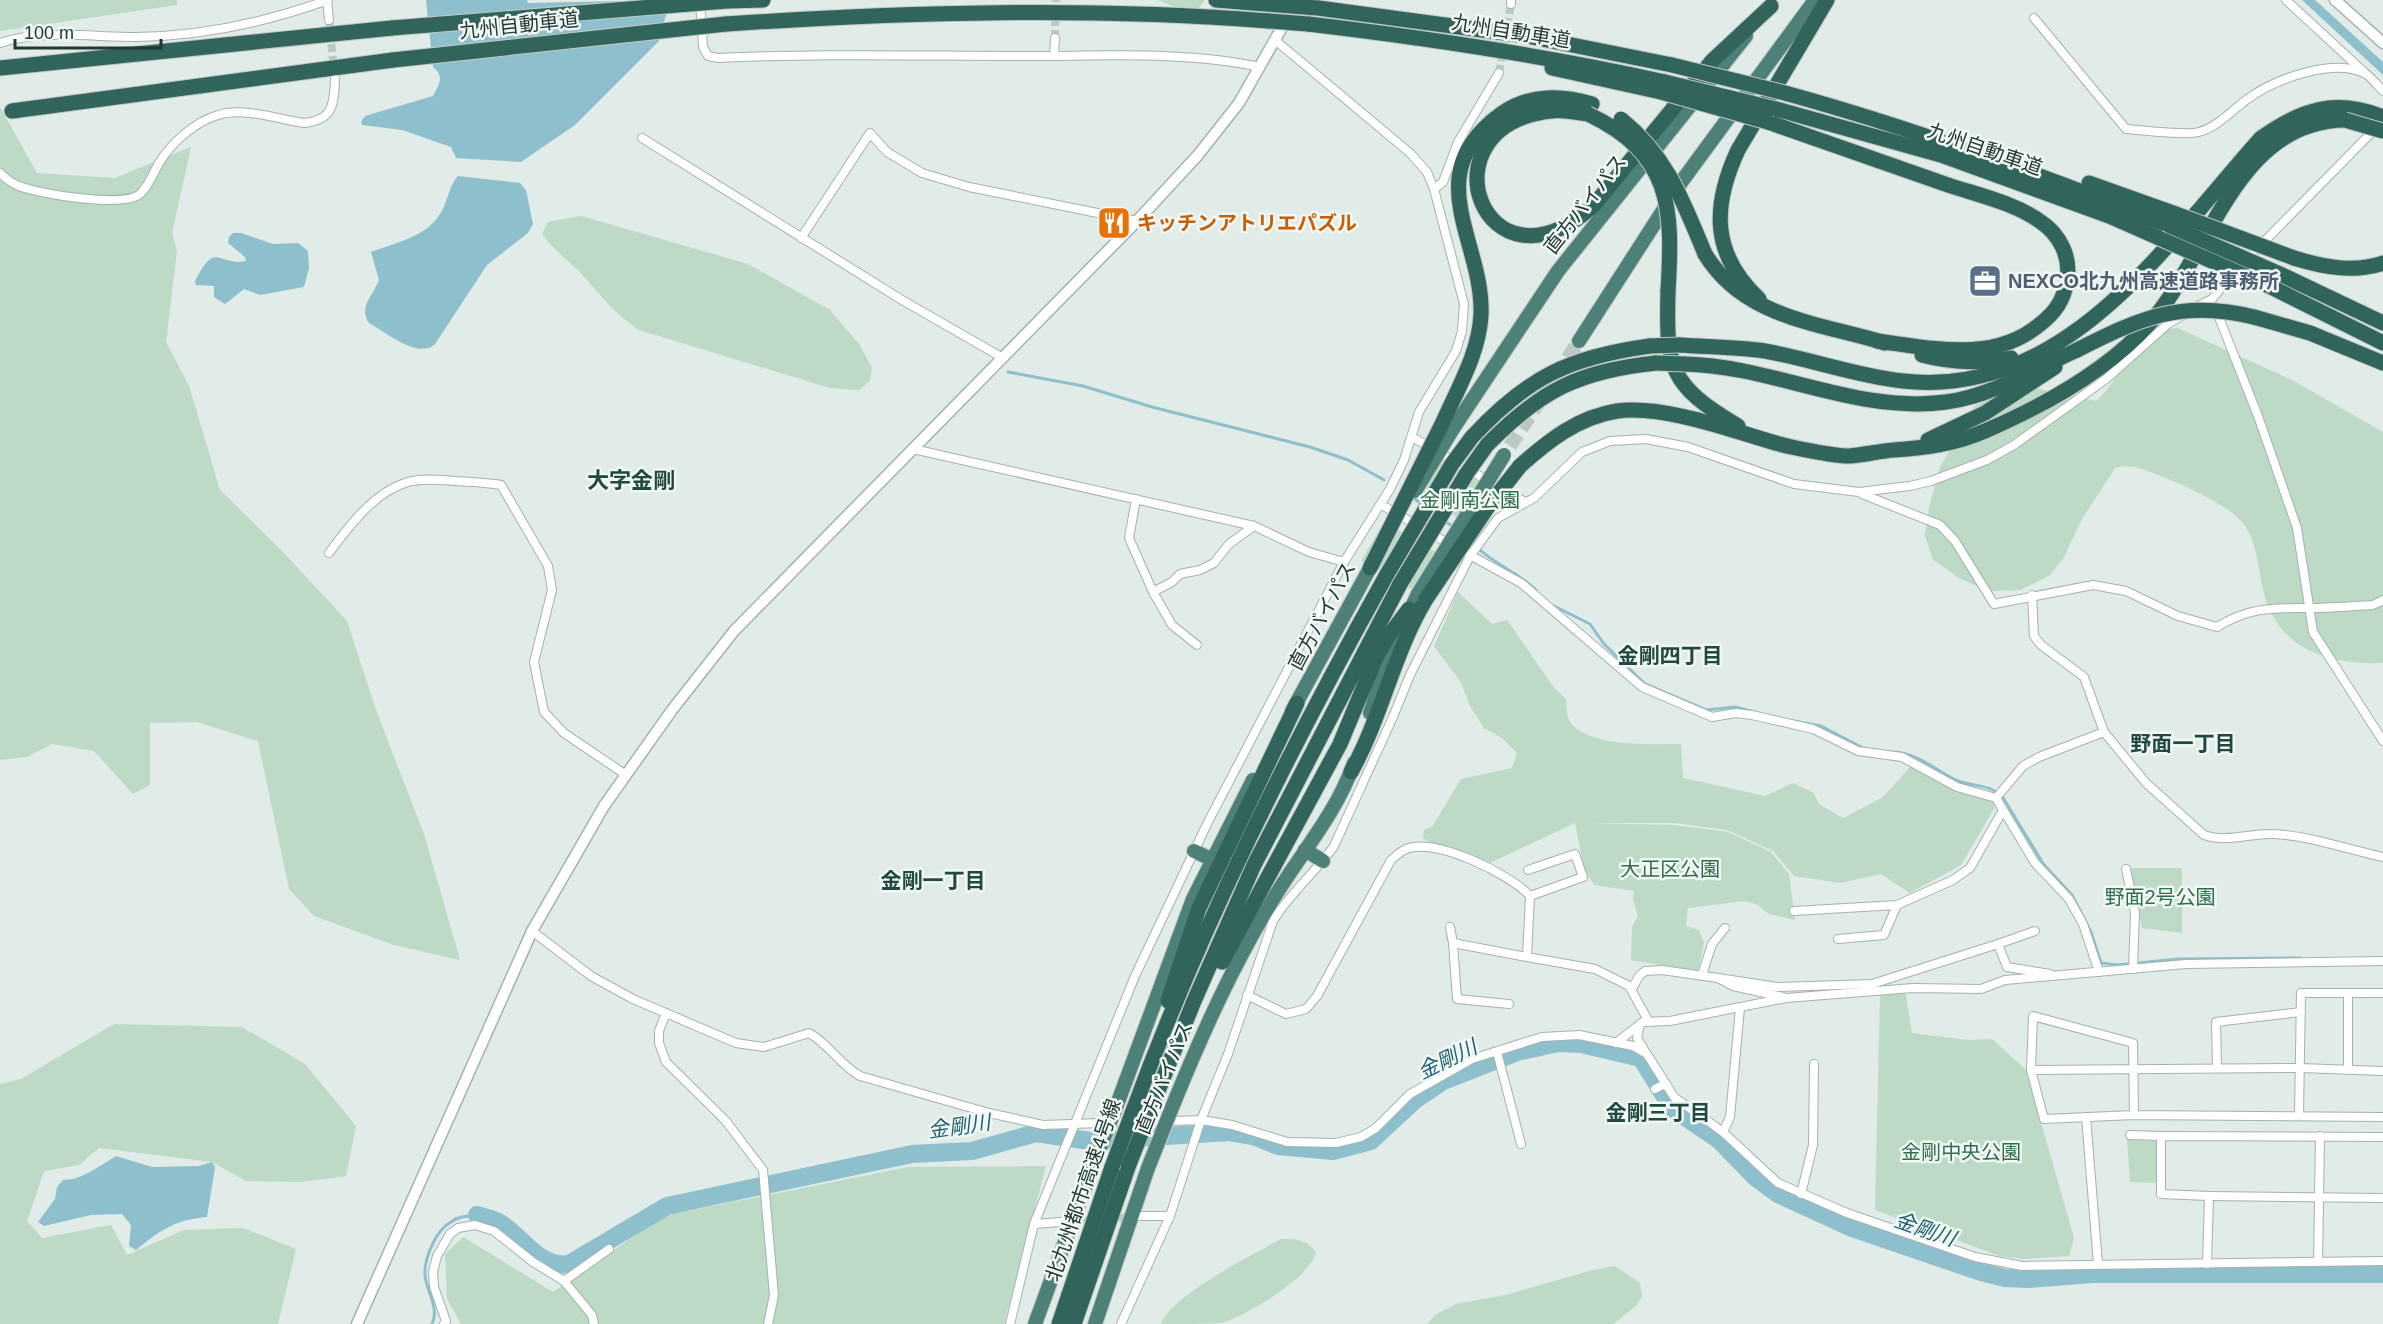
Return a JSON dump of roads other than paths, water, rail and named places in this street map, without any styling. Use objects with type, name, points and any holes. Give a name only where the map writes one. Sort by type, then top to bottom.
[{"type":"highway","name":"九州自動車道","points":[[0,68],[392,28],[763,0]]},
{"type":"highway","name":"九州自動車道","points":[[1216,0],[1318,8],[1527,36],[1672,65],[1785,93],[2070,177],[2173,220]]},
{"type":"highway","points":[[1579,341],[1682,181],[1815,0]]},
{"type":"highway","points":[[1780,312],[1758,298],[1735,272],[1726,253],[1719,227],[1720,199],[1726,175],[1738,150],[1827,0]]},
{"type":"highway","points":[[1774,2],[1712,61],[1594,205],[1577,220],[1557,232],[1528,236],[1507,230],[1491,219],[1481,205],[1477,185],[1478,165],[1494,138],[1507,126],[1527,116],[1553,110],[1590,109],[1622,133],[1637,146],[1655,171],[1666,196],[1671,225],[1667,336],[1673,370],[1709,409],[1740,428],[1776,443]]},
{"type":"highway","name":"直方バイパス","points":[[1448,424],[1558,271],[1774,2]]},
{"type":"highway","name":"九州自動車道","points":[[12,111],[393,60],[726,24],[854,15],[1001,11],[1131,13],[1308,24],[1422,38],[1776,109],[1941,154],[2109,216],[2271,287],[2383,343]]},
{"type":"highway","points":[[1663,87],[1997,201],[2038,219],[2051,229],[2065,254],[2069,271],[2065,291],[2058,307],[2033,330],[2015,341],[1995,348],[1938,349],[1878,341]]},
{"type":"highway","points":[[1370,568],[1448,424],[1471,358],[1481,317],[1481,296],[1459,207],[1460,170],[1485,129],[1510,108],[1535,99],[1558,97],[1619,118],[1643,136],[1657,153],[1689,214],[1705,254],[1728,285],[1780,312],[1951,362],[1986,363],[2010,358],[2033,349],[2102,310]]},
{"type":"highway","points":[[1148,1070],[1239,862],[1287,762],[1386,576],[1452,464],[1472,437],[1501,406],[1532,383],[1568,363],[1607,351],[1650,346],[1679,345],[1764,351],[1901,381],[1942,383],[1976,379],[2027,360],[2075,334],[2147,268],[2261,138],[2281,124],[2307,112],[2346,113],[2383,119]]},
{"type":"highway","points":[[1351,772],[1370,738],[1402,645],[1422,597],[1486,508],[1520,466],[1552,438],[1582,422],[1617,411],[1642,411],[1700,421],[1776,443],[1847,456],[1918,449],[1959,441],[2070,387],[2128,345],[2164,305],[2228,199],[2244,176],[2272,145],[2307,125],[2346,113],[2383,131]]},
{"type":"highway","points":[[2173,220],[2294,258],[2342,269],[2370,267],[2383,263]]},
{"type":"highway","points":[[2173,220],[2383,323]]},
{"type":"highway","points":[[1163,1080],[1194,1001],[1254,865],[1400,584],[1467,473],[1487,445],[1513,419],[1546,394],[1575,380],[1617,367],[1656,363],[1710,365],[1854,398],[1907,404],[1947,402],[1986,392],[2130,323],[2160,314],[2211,310],[2254,316],[2310,333],[2383,363]]},
{"type":"highway","points":[[1893,450],[1940,436],[1985,413],[2037,380],[2077,350]]},
{"type":"highway","name":"直方バイパス","points":[[1095,1324],[1148,1168],[1200,1039],[1230,976],[1275,896],[1332,808],[1351,772],[1393,645],[1409,609],[1422,597],[1507,450]]},
{"type":"highway","name":"直方バイパス","points":[[1035,1324],[1159,985],[1211,859],[1370,568]]},
{"type":"highway","points":[[1163,1080],[1188,1035],[1238,931],[1340,744],[1375,660],[1387,638],[1409,609]]},
{"type":"highway","points":[[1148,1070],[1169,996],[1199,908],[1297,704]]},
{"type":"highway","points":[[1305,850],[1323,861]]},
{"type":"highway","points":[[1194,851],[1211,859]]},
{"type":"highway","name":"北九州都市高速4号線","points":[[1059,1324],[1112,1167],[1148,1070]]},
{"type":"highway","name":"北九州都市高速4号線","points":[[1074,1324],[1128,1167],[1163,1080]]},
{"type":"street","points":[[0,43],[20,36],[139,37],[218,28],[281,17],[327,0],[329,20]]},
{"type":"street","points":[[699,0],[703,47],[708,56],[718,58],[1054,56],[1226,60],[1260,68]]},
{"type":"street","points":[[357,1324],[532,931],[604,806],[672,710],[734,632],[1137,221],[1198,155],[1239,103],[1298,0]]},
{"type":"street","points":[[2286,0],[2383,91]]},
{"type":"street","points":[[2335,0],[2383,43]]},
{"type":"street","points":[[2034,18],[2126,129],[2199,133],[2218,122],[2251,96],[2296,75],[2324,68],[2348,69],[2366,75]]},
{"type":"street","points":[[1054,56],[1055,38]]},
{"type":"street","points":[[1010,1324],[1034,1224],[1135,976],[1194,851],[1344,562],[1382,505],[1412,437],[1419,412],[1456,351],[1462,331],[1464,304],[1434,189],[1426,172],[1410,153],[1275,40]]},
{"type":"street","points":[[1434,189],[1443,182],[1458,142],[1499,73]]},
{"type":"street","points":[[0,173],[21,187],[109,200],[129,198],[139,195],[163,157],[197,124],[219,115],[238,112],[304,123],[315,122],[323,119],[329,111],[334,99],[335,80]]},
{"type":"street","points":[[1121,1324],[1170,1216],[1201,1120],[1228,1054],[1273,921],[1284,903],[1323,861],[1338,836],[1410,675],[1470,556],[1498,518],[1534,498],[1582,452],[1610,441],[1646,439],[1688,447],[1794,484],[1859,492],[1931,482],[1987,460],[2060,414],[2106,379],[2169,322],[2212,298],[2279,224],[2383,119]]},
{"type":"street","points":[[801,238],[870,133],[887,152],[922,173],[969,187],[1137,221]]},
{"type":"street","points":[[642,138],[801,238],[1003,358]]},
{"type":"street","points":[[2212,298],[2258,416],[2297,528],[2307,608],[2313,632],[2383,741]]},
{"type":"street","points":[[1412,437],[1525,502]]},
{"type":"street","points":[[913,449],[1254,525],[1310,552],[1344,562]]},
{"type":"street","points":[[329,553],[349,526],[371,505],[388,490],[409,481],[430,480],[501,485],[548,566],[552,590],[534,662],[544,712],[564,733],[626,775]]},
{"type":"street","points":[[1859,492],[1940,525],[1955,541],[1994,604],[2093,585],[2126,591],[2178,616],[2217,627],[2251,611],[2278,606],[2307,608],[2373,605],[2383,600]]},
{"type":"street","points":[[1136,499],[1129,538],[1153,592],[1172,625],[1197,645]]},
{"type":"street","points":[[1382,505],[1521,583],[1642,687],[1712,717],[1736,713],[1813,729],[1858,752],[1902,757],[1957,787],[1996,798],[2035,863],[2069,899],[2083,924],[2099,972]]},
{"type":"street","points":[[1153,592],[1172,582],[1180,574],[1200,570],[1214,562],[1229,544],[1254,525]]},
{"type":"street","points":[[2032,595],[2034,636],[2084,677],[2104,732],[2146,783],[2204,835],[2212,838],[2236,838],[2273,834],[2313,839],[2335,847],[2383,857]]},
{"type":"street","points":[[1996,798],[2023,766],[2039,757],[2104,732]]},
{"type":"street","points":[[1794,911],[1897,905],[1963,874],[1970,868],[2003,810]]},
{"type":"street","points":[[1246,996],[1286,1014],[1306,1009],[1317,996],[1390,860],[1407,848],[1430,848],[1461,856],[1518,883],[1530,896],[1527,957]]},
{"type":"street","points":[[1528,870],[1575,854],[1583,877],[1530,896]]},
{"type":"street","points":[[2126,869],[2135,913],[2133,969]]},
{"type":"street","points":[[1838,939],[1884,934],[1897,905]]},
{"type":"street","points":[[1450,927],[1457,999],[1509,1004]]},
{"type":"street","points":[[1702,975],[1712,944],[1725,928]]},
{"type":"street","points":[[532,931],[591,976],[633,999],[752,1047],[764,1047],[808,1033],[821,1042],[845,1067],[860,1076],[1000,1116],[1043,1125],[1201,1120],[1232,1125],[1287,1142],[1336,1143],[1361,1137],[1376,1128],[1410,1094],[1472,1059],[1542,1037],[1579,1035],[1633,1046],[1647,1054]]},
{"type":"street","points":[[1645,1023],[1632,989],[1639,976],[1646,971],[1662,970],[1777,987],[1872,984],[2035,931]]},
{"type":"street","points":[[1453,943],[1595,969],[1632,989]]},
{"type":"street","points":[[1998,944],[2007,967],[2044,971],[2056,976]]},
{"type":"street","points":[[1616,1043],[1645,1023],[1670,1021],[1786,998],[1913,988],[1981,989],[2004,980],[2133,969],[2244,963],[2383,962]]},
{"type":"street","points":[[1718,978],[1733,986],[1786,998]]},
{"type":"street","points":[[2299,1115],[2301,993],[2383,993]]},
{"type":"street","points":[[2348,993],[2348,1070]]},
{"type":"street","points":[[1723,1132],[1730,1117],[1740,1008]]},
{"type":"street","points":[[2217,1068],[2216,1022],[2301,1012]]},
{"type":"street","points":[[666,1013],[659,1031],[659,1043],[666,1062],[725,1120],[763,1170],[774,1295],[768,1324]]},
{"type":"street","points":[[2134,1116],[2133,1043],[2033,1016],[2031,1070],[2044,1119],[2299,1115],[2383,1117]]},
{"type":"street","points":[[1645,1023],[1637,1038],[1665,1084],[1683,1105],[1723,1132],[1778,1183],[1801,1194],[1997,1263],[2022,1266],[2383,1261]]},
{"type":"street","points":[[1497,1052],[1521,1144]]},
{"type":"street","points":[[1801,1194],[1813,1145],[1814,1064]]},
{"type":"street","points":[[2031,1070],[2300,1068],[2383,1071]]},
{"type":"street","points":[[1655,1089],[1665,1084]]},
{"type":"street","points":[[2086,1117],[2098,1264]]},
{"type":"street","points":[[2130,1135],[2383,1137]]},
{"type":"street","points":[[2161,1136],[2161,1194],[2383,1198]]},
{"type":"street","points":[[2318,1262],[2320,1137]]},
{"type":"street","points":[[2207,1264],[2209,1196]]},
{"type":"street","points":[[1140,1216],[1170,1216]]},
{"type":"street","points":[[1034,1224],[1061,1222]]},
{"type":"street","points":[[444,1324],[446,1321],[434,1287],[433,1272],[437,1256],[450,1234],[458,1228],[475,1225],[494,1232],[533,1262],[564,1281],[592,1316],[594,1324]]},
{"type":"street","points":[[564,1281],[609,1249]]},
{"type":"water","points":[[426,0],[527,0],[528,3],[670,0],[659,41],[575,125],[521,162],[456,158],[451,147],[402,130],[362,125],[361,122],[365,116],[433,96],[440,77],[433,67]]},
{"type":"water","points":[[2302,0],[2315,0],[2383,62],[2383,75]]},
{"type":"water","points":[[458,176],[520,183],[526,190],[533,224],[528,233],[487,265],[435,344],[420,349],[411,347],[369,323],[366,317],[366,307],[379,280],[371,252],[418,234],[434,222],[445,205]]},
{"type":"water","points":[[233,233],[241,233],[273,244],[298,243],[308,251],[309,268],[304,287],[260,295],[244,289],[225,304],[214,297],[214,286],[196,285],[195,281],[202,268],[213,258],[236,262],[246,261],[245,257],[228,243]]},
{"type":"water","points":[[116,1156],[152,1167],[199,1166],[212,1162],[215,1167],[207,1217],[168,1227],[136,1250],[129,1246],[131,1225],[122,1214],[91,1215],[44,1226],[38,1222],[55,1199],[57,1187],[63,1180],[84,1175]]},
{"type":"waterway","points":[[1008,372],[1083,386],[1152,407],[1310,447],[1348,460],[1384,480]]},
{"type":"waterway","points":[[1412,497],[1423,505]]},
{"type":"waterway","points":[[1443,520],[1455,528]]},
{"type":"waterway","points":[[1480,550],[1536,590]]},
{"type":"waterway","points":[[1554,606],[1590,624],[1604,644],[1645,684],[1706,710],[1735,707],[1762,714]]},
{"type":"waterway","points":[[1794,721],[1821,726],[1863,748]]},
{"type":"waterway","points":[[1893,752],[1911,756],[1958,781],[1987,788],[2002,796],[2044,865],[2072,895],[2091,932],[2101,963],[2117,965],[2179,959],[2300,958]]},
{"type":"waterway","name":"金剛川","points":[[477,1215],[500,1223],[532,1251],[549,1262],[569,1264],[667,1206],[912,1154],[972,1151],[1036,1133],[1090,1141],[1229,1132],[1253,1136],[1278,1146],[1333,1151],[1371,1141],[1415,1100],[1443,1081],[1517,1052],[1558,1043],[1581,1044],[1641,1058],[1672,1108],[1719,1140],[1755,1177],[1778,1194],[1852,1228],[1981,1272],[2005,1278],[2029,1279],[2092,1274],[2383,1274]]},
{"type":"waterway","points":[[432,1324],[434,1306],[425,1275],[432,1245],[440,1231],[451,1222],[460,1217],[477,1215]]},
{"type":"tunnel","points":[[1055,38],[1056,0]]},
{"type":"tunnel","points":[[1499,73],[1511,4]]},
{"type":"tunnel","points":[[329,20],[334,70]]},
{"type":"tunnel","points":[[1510,446],[1579,341]]},
{"type":"tunnel","points":[[1071,1221],[1133,1217]]},
{"type":"place","name":"キッチンアトリエパズル","points":[[1114,223]]},
{"type":"place","name":"NEXCO北九州高速道路事務所","points":[[1985,281]]},
{"type":"district","name":"大字金剛","points":[[631,480]]},
{"type":"district","name":"金剛四丁目","points":[[1670,655]]},
{"type":"district","name":"野面一丁目","points":[[2183,743]]},
{"type":"district","name":"金剛一丁目","points":[[933,880]]},
{"type":"district","name":"金剛三丁目","points":[[1658,1112]]},
{"type":"park label","name":"金剛南公園","points":[[1470,500]]},
{"type":"park label","name":"大正区公園","points":[[1670,869]]},
{"type":"park label","name":"野面2号公園","points":[[2160,897]]},
{"type":"park label","name":"金剛中央公園","points":[[1961,1152]]}]
